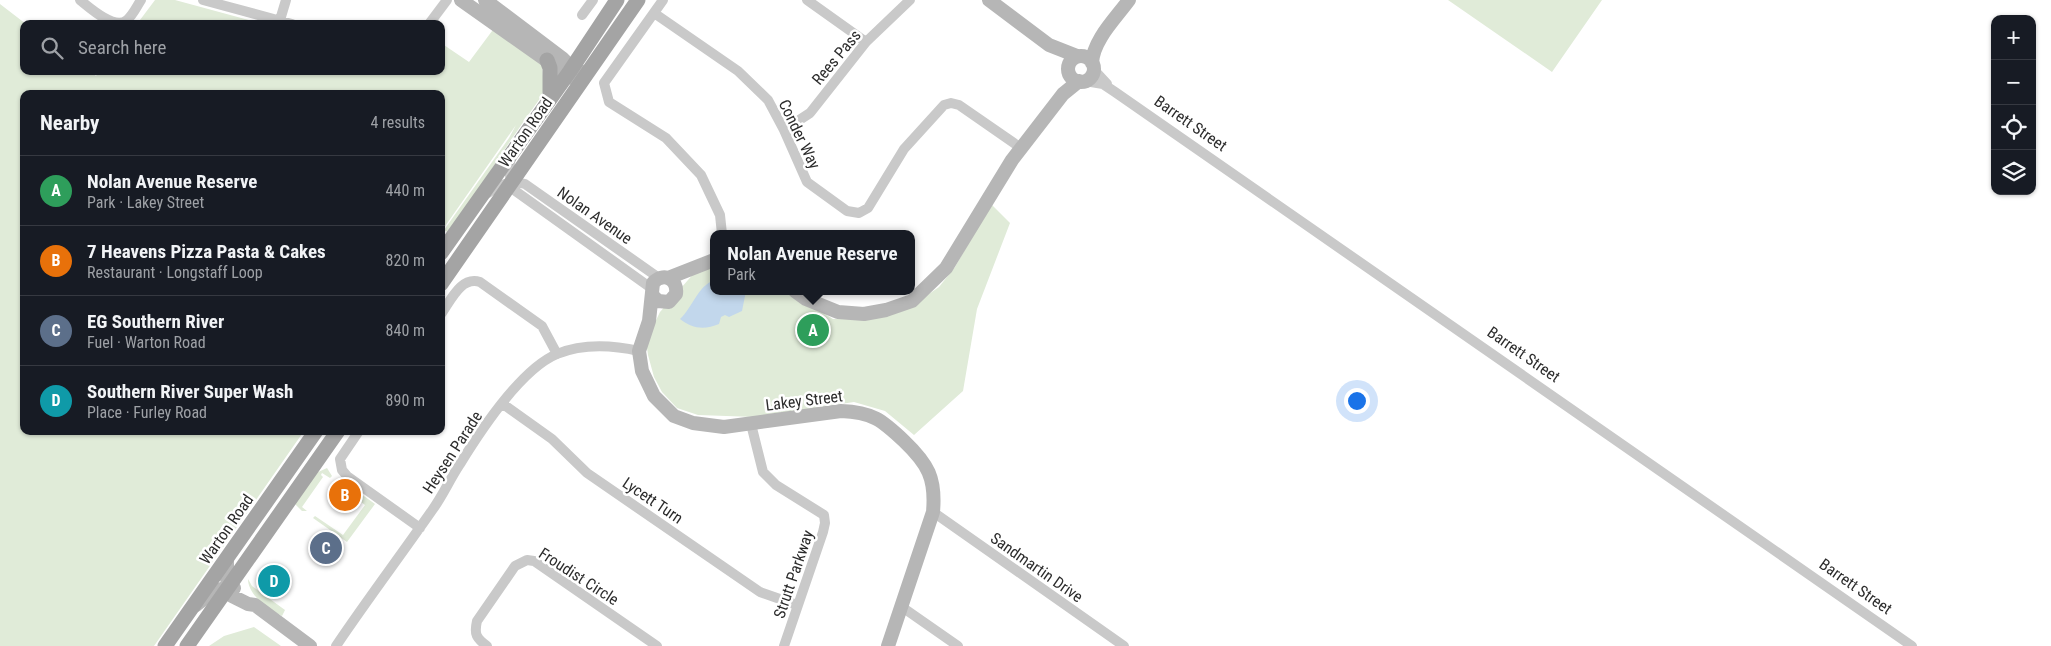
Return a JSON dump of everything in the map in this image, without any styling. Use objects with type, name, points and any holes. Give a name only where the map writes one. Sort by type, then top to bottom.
[{"type":"main road","name":"Warton Road","points":[[445,247],[570,71],[617,0]]},
{"type":"main road","name":"Warton Road","points":[[445,278],[638,0]]},
{"type":"main road","points":[[547,60],[550,68],[550,99]]},
{"type":"main road","name":"Warton Road","points":[[164,646],[313,435]]},
{"type":"main road","points":[[187,646],[335,435]]},
{"type":"street","points":[[80,0],[107,20]]},
{"type":"street","points":[[127,20],[141,0]]},
{"type":"street","points":[[203,0],[280,20],[286,0]]},
{"type":"street","points":[[431,20],[447,0]]},
{"type":"street","points":[[461,0],[563,72],[578,69],[596,60]]},
{"type":"street","points":[[485,0],[567,62],[573,81],[572,95]]},
{"type":"street","points":[[582,15],[593,0]]},
{"type":"street","points":[[663,0],[604,83],[609,102],[666,138],[701,175],[720,215],[722,230]]},
{"type":"street","points":[[807,0],[866,42]]},
{"type":"street","name":"Rees Pass","points":[[784,130],[810,113],[866,42],[910,0]]},
{"type":"street","name":"Barrett Street","points":[[990,0],[1115,92],[1912,646]]},
{"type":"street","points":[[800,295],[838,312],[864,314],[886,310],[912,301],[946,268],[993,189],[1128,0]]},
{"type":"street","name":"Conder Way","points":[[654,13],[738,71],[768,100],[784,130],[806,182],[852,213],[864,212],[868,208],[904,149],[944,105],[951,103],[959,105],[1021,148]]},
{"type":"street","points":[[477,202],[499,185],[512,183],[509,167],[513,151]]},
{"type":"street","name":"Nolan Avenue","points":[[512,183],[525,184],[658,284]]},
{"type":"street","points":[[658,284],[710,262]]},
{"type":"street","name":"Lakey Street","points":[[649,321],[666,302],[673,299],[689,271]]},
{"type":"street","points":[[445,308],[461,286],[470,281],[480,282],[542,326],[557,354]]},
{"type":"street","points":[[658,284],[675,284],[677,291]]},
{"type":"street","points":[[658,284],[658,301],[666,302]]},
{"type":"street","name":"Lakey Street","points":[[658,284],[639,351],[642,372],[654,396],[674,416],[693,423],[716,426],[751,424],[840,411],[858,412],[880,419],[921,458],[926,466],[934,490],[933,512],[888,646]]},
{"type":"street","name":"Heysen Parade","points":[[336,646],[444,493],[459,464],[514,388],[535,367],[557,354],[582,347],[602,346],[639,351]]},
{"type":"street","name":"Lycett Turn","points":[[503,404],[552,439],[586,473],[760,592],[797,605]]},
{"type":"street","name":"Strutt Parkway","points":[[751,424],[763,472],[776,485],[802,503],[818,509],[824,515],[823,532],[784,646]]},
{"type":"street","points":[[356,435],[340,459],[342,470],[347,476],[420,528]]},
{"type":"street","name":"Sandmartin Drive","points":[[933,512],[1124,646]]},
{"type":"street","points":[[227,558],[228,587],[232,596],[254,605],[310,646]]},
{"type":"street","name":"Froudist Circle","points":[[487,646],[477,639],[475,632],[477,622],[515,566],[527,560],[534,561],[657,646]]},
{"type":"street","points":[[192,608],[214,592],[228,587]]},
{"type":"street","points":[[902,607],[958,646]]},
{"type":"green space","points":[[155,0],[175,0],[248,20],[140,20]]},
{"type":"green space","points":[[1448,0],[1602,0],[1552,72]]},
{"type":"green space","points":[[0,4],[21,20],[20,75],[445,75],[445,46],[469,62],[495,27],[542,63],[544,90],[541,97],[449,233],[445,229],[509,138],[516,125],[445,226],[445,90],[20,90],[20,435],[301,435],[154,646],[0,646]]},
{"type":"green space","points":[[991,204],[1010,223],[977,309],[963,391],[914,435],[885,411],[854,402],[755,417],[698,415],[677,408],[662,392],[654,377],[646,341],[660,312],[695,272],[710,266],[710,295],[794,295],[833,319],[885,317],[916,303],[939,287],[955,267]]},
{"type":"green space","points":[[327,468],[332,476],[330,478],[322,473],[323,477],[302,507],[307,511],[302,511],[295,504],[316,473]]},
{"type":"green space","points":[[350,486],[375,504],[347,542],[313,518],[315,516],[343,535],[365,505],[346,491]]},
{"type":"green space","points":[[248,579],[252,586],[285,610],[282,616],[271,610],[255,596],[251,591]]},
{"type":"green space","points":[[254,627],[281,646],[209,646],[224,636]]},
{"type":"water","points":[[710,282],[710,295],[745,295],[742,311],[729,317],[725,315],[721,317],[719,324],[709,327],[694,327],[680,319],[699,292]]},
{"type":"place","name":"Nolan Avenue Reserve","points":[[813,330]]},
{"type":"place","name":"7 Heavens Pizza Pasta & Cakes","points":[[345,495]]},
{"type":"place","name":"EG Southern River","points":[[326,548]]},
{"type":"place","name":"Southern River Super Wash","points":[[274,581]]}]
